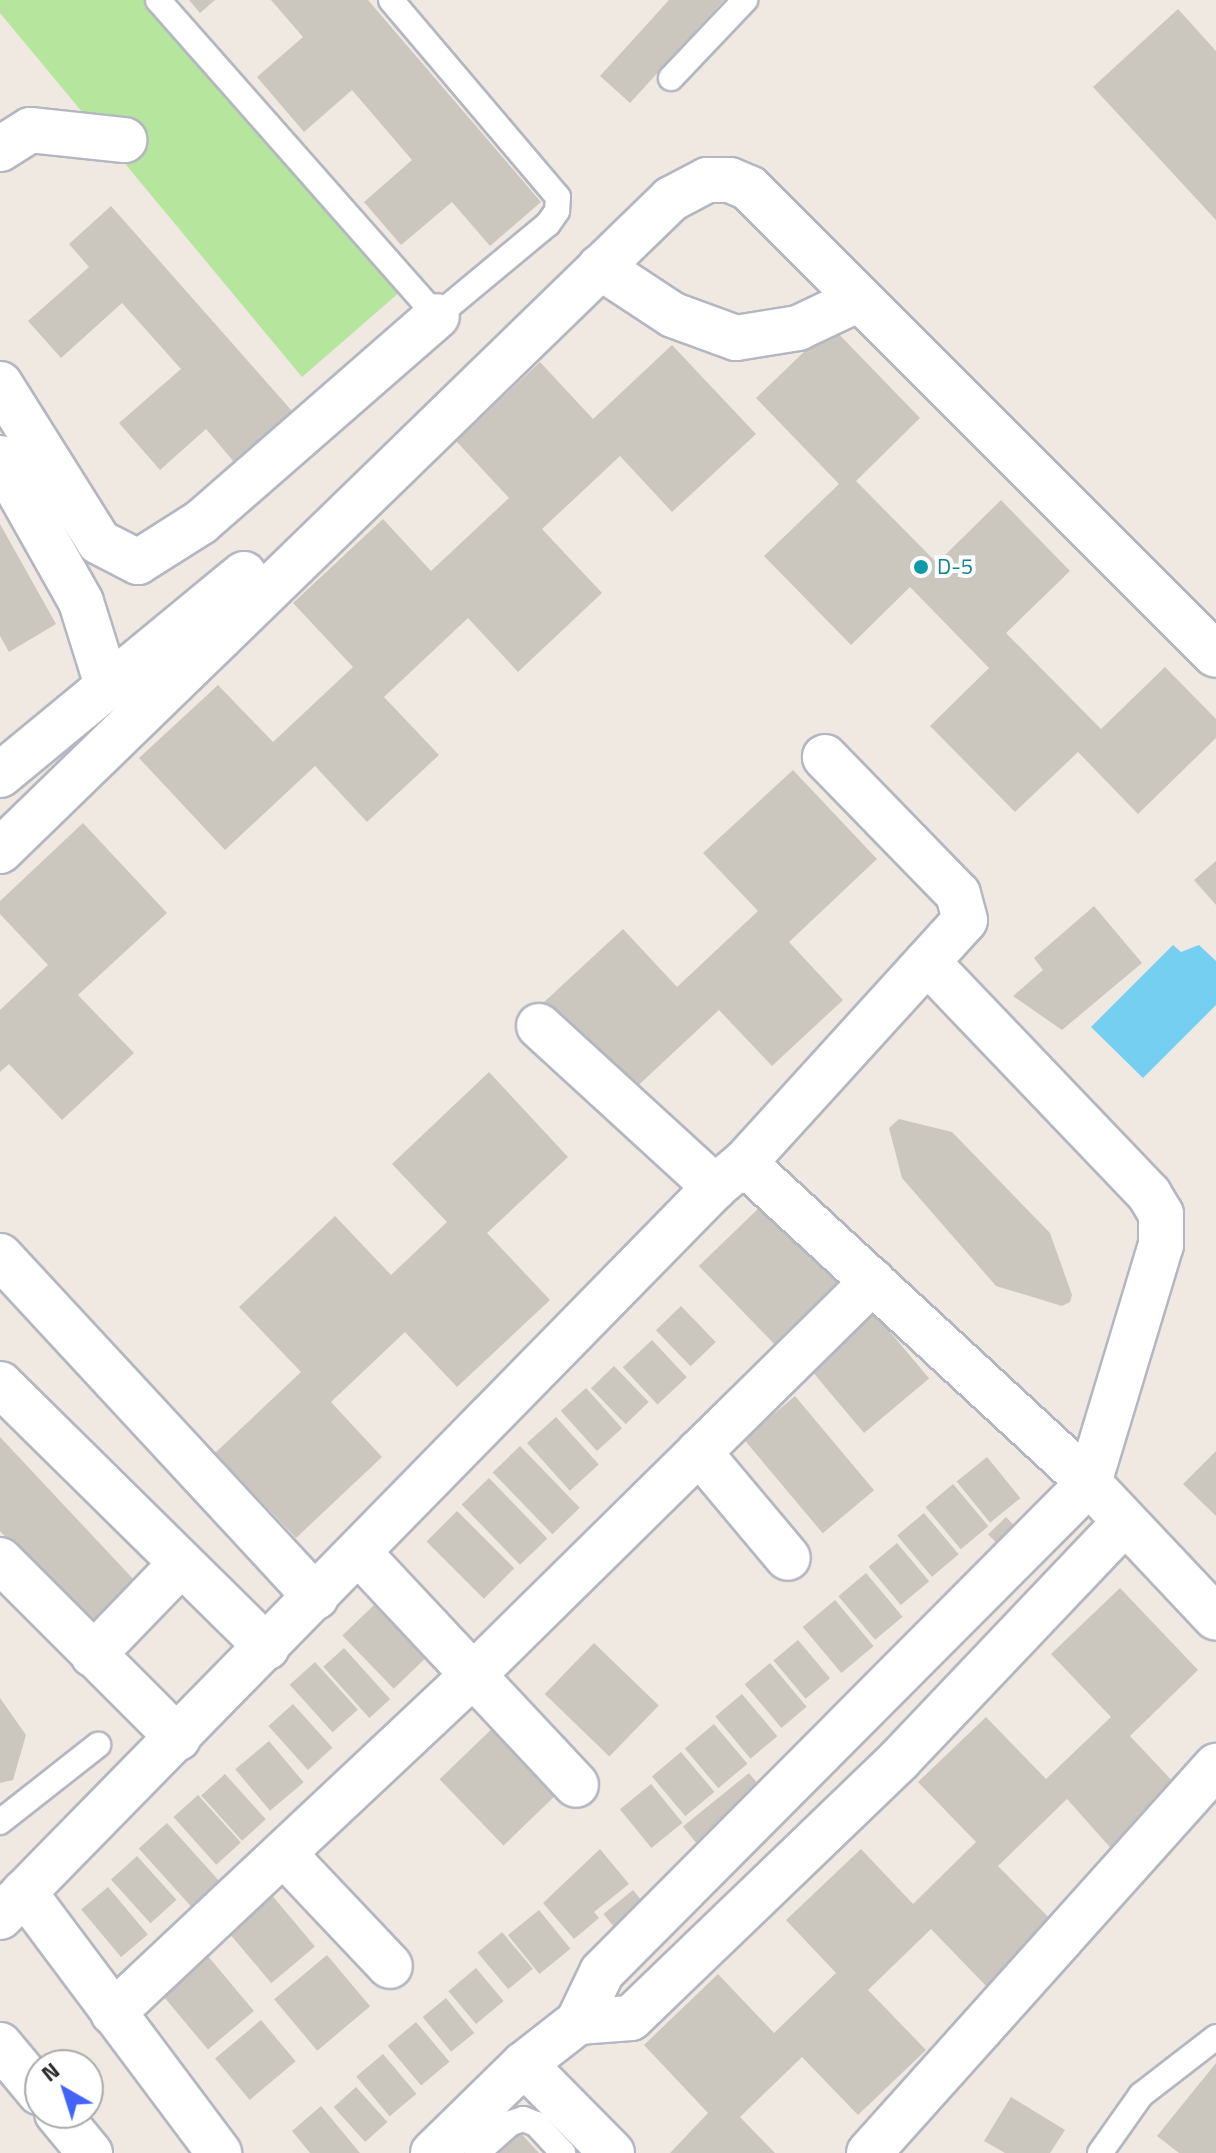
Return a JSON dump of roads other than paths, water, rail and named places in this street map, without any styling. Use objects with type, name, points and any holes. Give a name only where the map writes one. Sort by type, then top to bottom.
[{"type":"street","points":[[0,149],[30,130],[124,140]]},
{"type":"street","points":[[0,851],[686,187],[730,180],[749,188],[1216,655]]},
{"type":"street","points":[[600,267],[673,315],[736,338],[798,328],[859,299]]},
{"type":"street","points":[[0,384],[99,542],[138,562],[201,522],[437,316]]},
{"type":"street","points":[[0,458],[81,602],[108,688]]},
{"type":"street","points":[[0,775],[244,574]]},
{"type":"street","points":[[219,2153],[113,2013],[12,1905],[729,1175],[965,920],[958,894],[825,757]]},
{"type":"street","points":[[433,2153],[524,2064],[578,2022],[602,1972],[1089,1483],[1161,1245],[1161,1214],[1149,1194],[927,962]]},
{"type":"street","points":[[539,1026],[729,1175],[873,1281],[1089,1483],[1216,1618]]},
{"type":"street","points":[[0,1256],[316,1597]]},
{"type":"street","points":[[113,2013],[473,1675],[873,1281]]},
{"type":"street","points":[[0,1384],[267,1647]]},
{"type":"street","points":[[699,1452],[788,1558]]},
{"type":"street","points":[[578,2022],[631,2018],[900,1759],[1125,1522]]},
{"type":"street","points":[[360,1554],[576,1785]]},
{"type":"street","points":[[0,1560],[178,1738]]},
{"type":"street","points":[[93,1655],[181,1564]]},
{"type":"street","points":[[869,2153],[1216,1766]]},
{"type":"street","points":[[284,1854],[390,1966]]},
{"type":"street","points":[[0,2045],[24,2074]]},
{"type":"street","points":[[524,2064],[612,2153]]},
{"type":"street","points":[[70,2129],[90,2153]]},
{"type":"lane","points":[[158,0],[437,316],[548,224],[557,211],[558,197],[391,0]]},
{"type":"lane","points":[[671,78],[745,0]]},
{"type":"lane","points":[[0,1822],[98,1745]]},
{"type":"lane","points":[[1100,2153],[1141,2095],[1216,2037]]},
{"type":"lane","points":[[477,2153],[511,2123],[523,2119],[536,2124],[563,2153]]},
{"type":"water","points":[[1173,945],[1181,952],[1199,945],[1216,961],[1216,1005],[1143,1078],[1091,1027]]},
{"type":"place","name":"D-5","points":[[921,567]]}]
